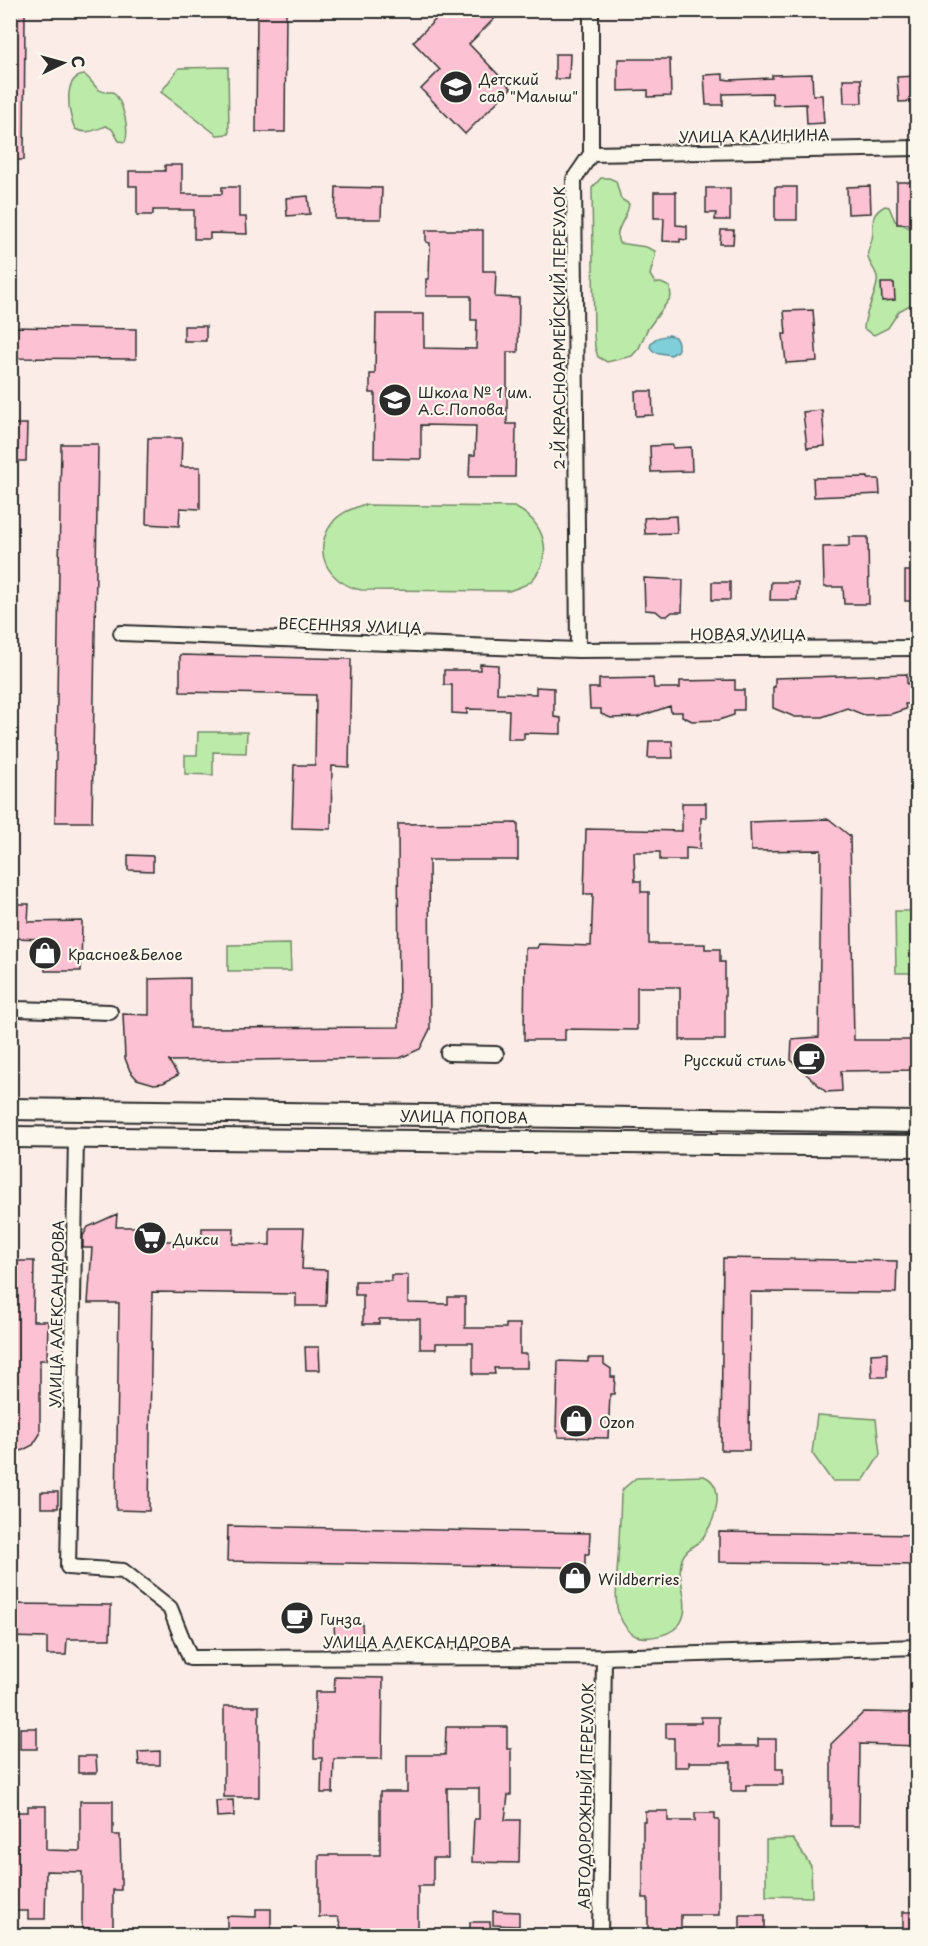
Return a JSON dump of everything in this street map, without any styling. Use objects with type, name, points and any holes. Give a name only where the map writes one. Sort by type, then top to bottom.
[{"type":"main road","name":"УЛИЦА ПОПОВА","points":[[10,1109],[918,1122]]},
{"type":"main road","name":"УЛИЦА ПОПОВА","points":[[10,1137],[918,1146]]},
{"type":"street","points":[[591,10],[591,154]]},
{"type":"street","name":"УЛИЦА КАЛИНИНА","points":[[591,154],[918,148]]},
{"type":"street","name":"2-Й КРАСНОАРМЕЙСКИЙ ПЕРЕУЛОК","points":[[578,650],[574,179],[591,154]]},
{"type":"street","name":"ВЕСЕННЯЯ УЛИЦА","points":[[121,633],[578,650]]},
{"type":"street","name":"НОВАЯ УЛИЦА","points":[[578,650],[918,648]]},
{"type":"street","points":[[10,1005],[17,1009],[110,1012]]},
{"type":"street","points":[[448,1053],[496,1054]]},
{"type":"street","name":"УЛИЦА АЛЕКСАНДРОВА","points":[[76,1138],[68,1567],[123,1571],[170,1608],[190,1658],[604,1657],[918,1647]]},
{"type":"street","name":"АВТОДОРОЖНЫЙ ПЕРЕУЛОК","points":[[600,1935],[604,1657]]},
{"type":"green space","points":[[228,67],[229,134],[217,135],[161,92],[179,68]]},
{"type":"green space","points":[[85,75],[99,90],[113,92],[117,96],[126,123],[125,142],[119,141],[112,129],[106,126],[87,132],[75,129],[69,106],[70,89],[77,77]]},
{"type":"green space","points":[[601,178],[616,181],[621,199],[629,204],[619,228],[619,243],[646,247],[655,251],[650,275],[655,283],[670,287],[671,297],[647,330],[639,348],[632,356],[607,362],[598,357],[594,335],[592,188]]},
{"type":"green space","points":[[885,206],[889,207],[895,221],[910,228],[917,235],[917,301],[899,311],[888,328],[874,335],[864,329],[877,279],[869,261],[868,252],[873,234],[874,217]]},
{"type":"green space","points":[[362,505],[514,507],[533,521],[539,530],[545,550],[543,561],[531,581],[509,591],[361,590],[349,586],[332,573],[326,564],[323,544],[326,533],[336,519]]},
{"type":"green space","points":[[198,732],[247,732],[246,753],[213,752],[213,775],[185,774],[185,755],[197,755]]},
{"type":"green space","points":[[895,911],[917,911],[917,973],[896,973]]},
{"type":"green space","points":[[290,944],[291,971],[228,971],[228,945]]},
{"type":"green space","points":[[817,1415],[876,1419],[880,1455],[863,1481],[832,1481],[812,1453]]},
{"type":"green space","points":[[704,1476],[715,1487],[717,1504],[704,1536],[686,1552],[682,1559],[680,1574],[685,1607],[681,1622],[673,1630],[661,1635],[636,1636],[624,1624],[617,1605],[616,1589],[623,1489],[636,1478]]},
{"type":"green space","points":[[793,1839],[811,1866],[812,1897],[766,1896],[766,1840]]},
{"type":"water","points":[[669,335],[675,337],[678,351],[671,355],[654,352],[650,347],[653,341]]},
{"type":"building","points":[[10,10],[25,10],[24,160],[10,160]]},
{"type":"building","points":[[257,10],[286,10],[285,132],[256,132]]},
{"type":"building","name":"Детский сад \"Малыш\"","points":[[445,10],[503,10],[469,44],[511,88],[465,134],[421,89],[440,70],[413,42]]},
{"type":"building","points":[[555,54],[570,54],[569,79],[555,79]]},
{"type":"building","points":[[618,59],[670,59],[671,96],[648,97],[648,90],[618,91]]},
{"type":"building","points":[[723,74],[723,79],[730,80],[772,78],[772,75],[812,74],[813,95],[822,95],[824,123],[807,124],[806,104],[773,105],[772,93],[723,94],[723,105],[706,105],[704,75]]},
{"type":"building","points":[[918,76],[918,101],[899,102],[897,77]]},
{"type":"building","points":[[843,79],[861,79],[862,103],[844,103]]},
{"type":"building","points":[[165,165],[182,165],[182,194],[222,194],[222,187],[239,187],[239,217],[246,217],[247,234],[210,233],[210,239],[194,239],[194,210],[153,210],[153,215],[137,215],[137,186],[129,186],[129,171],[165,171]]},
{"type":"building","points":[[897,182],[918,182],[918,224],[897,224]]},
{"type":"building","points":[[870,186],[871,213],[848,214],[847,187]]},
{"type":"building","points":[[336,187],[382,188],[381,219],[335,219]]},
{"type":"building","points":[[775,187],[797,187],[797,220],[775,220]]},
{"type":"building","points":[[706,188],[730,188],[730,220],[715,220],[716,213],[706,213]]},
{"type":"building","points":[[654,192],[676,192],[676,225],[687,226],[687,240],[663,241],[664,218],[654,218]]},
{"type":"building","points":[[308,196],[310,214],[287,216],[286,198]]},
{"type":"building","points":[[426,230],[483,230],[483,271],[496,271],[495,297],[519,298],[518,352],[507,352],[507,424],[516,424],[515,477],[469,477],[470,455],[475,455],[476,426],[421,425],[421,459],[374,458],[375,393],[370,393],[370,374],[375,374],[376,314],[424,314],[424,348],[476,349],[477,320],[471,320],[471,296],[426,296],[430,243],[426,242]]},
{"type":"building","points":[[721,230],[734,230],[733,244],[720,244]]},
{"type":"building","points":[[881,283],[894,283],[895,300],[882,301]]},
{"type":"building","points":[[813,310],[817,361],[786,363],[783,334],[786,334],[784,311]]},
{"type":"building","points":[[184,326],[206,326],[206,341],[184,341]]},
{"type":"building","points":[[10,327],[136,329],[136,359],[10,358]]},
{"type":"building","points":[[635,391],[652,391],[653,415],[636,416]]},
{"type":"building","points":[[822,410],[825,446],[807,448],[803,412]]},
{"type":"building","points":[[10,424],[27,424],[26,461],[10,461]]},
{"type":"building","points":[[148,438],[182,438],[181,467],[200,467],[200,509],[180,508],[179,526],[146,524]]},
{"type":"building","points":[[61,444],[98,444],[92,822],[55,822]]},
{"type":"building","points":[[673,445],[673,448],[691,447],[692,471],[651,472],[650,446]]},
{"type":"building","points":[[868,477],[868,479],[879,479],[880,494],[814,497],[813,478]]},
{"type":"building","points":[[676,516],[677,533],[645,534],[644,518]]},
{"type":"building","points":[[849,537],[868,537],[869,604],[844,604],[843,587],[824,587],[823,547],[849,546]]},
{"type":"building","points":[[905,571],[918,571],[918,601],[905,601]]},
{"type":"building","points":[[644,578],[683,580],[682,612],[672,612],[667,616],[662,616],[656,611],[645,610]]},
{"type":"building","points":[[712,582],[730,582],[730,600],[712,600]]},
{"type":"building","points":[[771,582],[798,582],[797,600],[770,600]]},
{"type":"building","points":[[180,655],[351,659],[349,767],[332,766],[331,829],[292,828],[294,765],[315,765],[316,695],[180,692]]},
{"type":"building","points":[[480,664],[498,665],[497,693],[536,694],[536,687],[554,688],[554,717],[561,718],[561,734],[524,733],[524,739],[508,739],[509,710],[467,709],[467,714],[452,713],[452,685],[444,685],[444,670],[480,670]]},
{"type":"building","points":[[907,674],[907,684],[916,684],[916,704],[905,704],[906,709],[891,714],[864,715],[847,708],[822,717],[795,717],[773,708],[775,678]]},
{"type":"building","points":[[653,678],[654,688],[680,688],[680,681],[735,680],[735,690],[744,690],[744,710],[734,710],[734,715],[719,720],[692,721],[682,716],[682,712],[671,712],[670,706],[638,717],[611,718],[601,714],[601,709],[590,709],[589,688],[599,688],[599,679]]},
{"type":"building","points":[[649,741],[672,741],[673,758],[648,758]]},
{"type":"building","points":[[682,803],[706,803],[706,818],[701,818],[700,849],[686,848],[686,860],[660,860],[660,852],[634,852],[635,881],[641,881],[641,892],[649,892],[649,944],[705,944],[705,949],[720,949],[720,962],[725,962],[725,1040],[680,1040],[680,987],[637,987],[637,1030],[565,1029],[565,1040],[524,1040],[525,948],[537,948],[539,944],[591,946],[593,894],[584,894],[586,829],[682,831]]},
{"type":"building","points":[[829,819],[850,836],[854,1040],[918,1040],[918,1070],[841,1071],[842,1091],[826,1092],[791,1060],[792,1039],[819,1037],[821,850],[751,851],[750,822]]},
{"type":"building","points":[[518,823],[518,860],[429,860],[430,1029],[420,1049],[400,1058],[169,1061],[178,1075],[163,1083],[154,1084],[137,1079],[130,1071],[125,1058],[123,1014],[149,1015],[149,979],[190,978],[190,1028],[399,1027],[398,824]]},
{"type":"building","points":[[128,855],[153,856],[153,871],[128,870]]},
{"type":"building","points":[[10,904],[29,904],[28,922],[82,921],[81,971],[45,971],[46,939],[10,938]]},
{"type":"building","points":[[117,1214],[116,1227],[162,1227],[161,1241],[202,1241],[202,1228],[234,1228],[233,1244],[270,1245],[270,1228],[304,1228],[302,1269],[327,1270],[326,1306],[296,1306],[296,1294],[152,1292],[149,1511],[116,1510],[119,1303],[88,1303],[92,1248],[83,1248],[83,1236],[88,1227]]},
{"type":"building","points":[[723,1258],[897,1261],[896,1293],[750,1292],[749,1450],[721,1450]]},
{"type":"building","points":[[10,1261],[34,1261],[33,1321],[48,1321],[47,1360],[40,1360],[40,1434],[33,1445],[21,1451],[10,1450]]},
{"type":"building","points":[[391,1275],[408,1275],[408,1303],[448,1304],[448,1297],[465,1297],[465,1328],[506,1328],[506,1324],[520,1324],[520,1354],[527,1354],[527,1368],[494,1368],[495,1374],[473,1374],[473,1343],[436,1343],[436,1349],[420,1349],[420,1319],[379,1319],[379,1324],[363,1324],[363,1295],[355,1295],[355,1281],[391,1281]]},
{"type":"building","points":[[305,1347],[319,1347],[320,1370],[306,1370]]},
{"type":"building","points":[[887,1353],[887,1377],[872,1377],[871,1354]]},
{"type":"building","points":[[588,1358],[604,1358],[604,1364],[611,1369],[611,1377],[615,1377],[614,1394],[610,1394],[608,1438],[558,1437],[558,1431],[556,1431],[558,1361],[588,1362]]},
{"type":"building","points":[[41,1492],[58,1492],[58,1508],[41,1508]]},
{"type":"building","points":[[228,1526],[590,1533],[589,1554],[585,1554],[585,1588],[564,1588],[564,1567],[227,1561]]},
{"type":"building","points":[[719,1532],[918,1535],[918,1565],[719,1562]]},
{"type":"building","points":[[10,1604],[111,1605],[110,1639],[67,1639],[66,1655],[47,1655],[47,1638],[10,1637]]},
{"type":"building","points":[[362,1622],[363,1642],[335,1643],[334,1623]]},
{"type":"building","points":[[335,1677],[383,1678],[382,1759],[334,1759],[333,1793],[321,1793],[322,1758],[314,1758],[315,1692],[334,1692]]},
{"type":"building","points":[[224,1706],[259,1706],[259,1797],[224,1797]]},
{"type":"building","points":[[864,1712],[918,1713],[918,1746],[860,1744],[859,1826],[831,1826],[831,1744]]},
{"type":"building","points":[[701,1717],[719,1717],[719,1746],[758,1746],[758,1739],[776,1739],[776,1769],[783,1769],[783,1785],[746,1785],[746,1791],[731,1791],[731,1762],[689,1762],[689,1767],[674,1767],[674,1738],[666,1738],[666,1723],[701,1723]]},
{"type":"building","points":[[446,1727],[507,1727],[507,1749],[511,1749],[511,1795],[508,1795],[505,1820],[520,1820],[519,1863],[472,1862],[474,1819],[479,1819],[479,1788],[447,1788],[448,1858],[433,1858],[433,1886],[418,1886],[418,1935],[363,1935],[363,1931],[342,1931],[338,1917],[319,1917],[319,1855],[380,1855],[380,1792],[407,1792],[407,1755],[445,1755]]},
{"type":"building","points":[[20,1728],[37,1728],[37,1749],[20,1749]]},
{"type":"building","points":[[160,1751],[160,1765],[139,1765],[138,1752]]},
{"type":"building","points":[[78,1756],[96,1756],[97,1773],[78,1773]]},
{"type":"building","points":[[233,1800],[234,1816],[217,1817],[216,1801]]},
{"type":"building","points":[[80,1801],[113,1801],[113,1835],[120,1835],[121,1890],[113,1890],[113,1928],[82,1928],[82,1872],[46,1871],[45,1919],[28,1919],[28,1911],[10,1911],[10,1812],[28,1812],[28,1806],[46,1806],[46,1850],[80,1851]]},
{"type":"building","points":[[645,1811],[668,1811],[668,1821],[695,1821],[695,1813],[715,1813],[715,1820],[719,1820],[719,1915],[681,1915],[681,1935],[648,1935],[648,1898],[643,1898]]},
{"type":"building","points":[[256,1909],[271,1909],[271,1935],[232,1935],[232,1932],[227,1932],[227,1916],[256,1917]]},
{"type":"building","points":[[493,1911],[519,1912],[519,1926],[493,1925]]},
{"type":"building","points":[[903,1912],[918,1912],[918,1935],[903,1935]]},
{"type":"building","points":[[740,1915],[765,1915],[765,1928],[740,1928]]},
{"type":"building","points":[[470,1922],[490,1922],[491,1935],[470,1935]]},
{"type":"place","name":"Детский сад \"Малыш\"","points":[[456,87]]},
{"type":"place","name":"Школа № 1 им. А.С.Попова","points":[[395,400]]},
{"type":"place","name":"Красное&Белое","points":[[45,953]]},
{"type":"place","name":"Русский стиль","points":[[809,1059]]},
{"type":"place","name":"Дикси","points":[[150,1238]]},
{"type":"place","name":"Ozon","points":[[576,1421]]},
{"type":"place","name":"Wildberries","points":[[575,1578]]},
{"type":"place","name":"Гинза","points":[[297,1618]]}]
